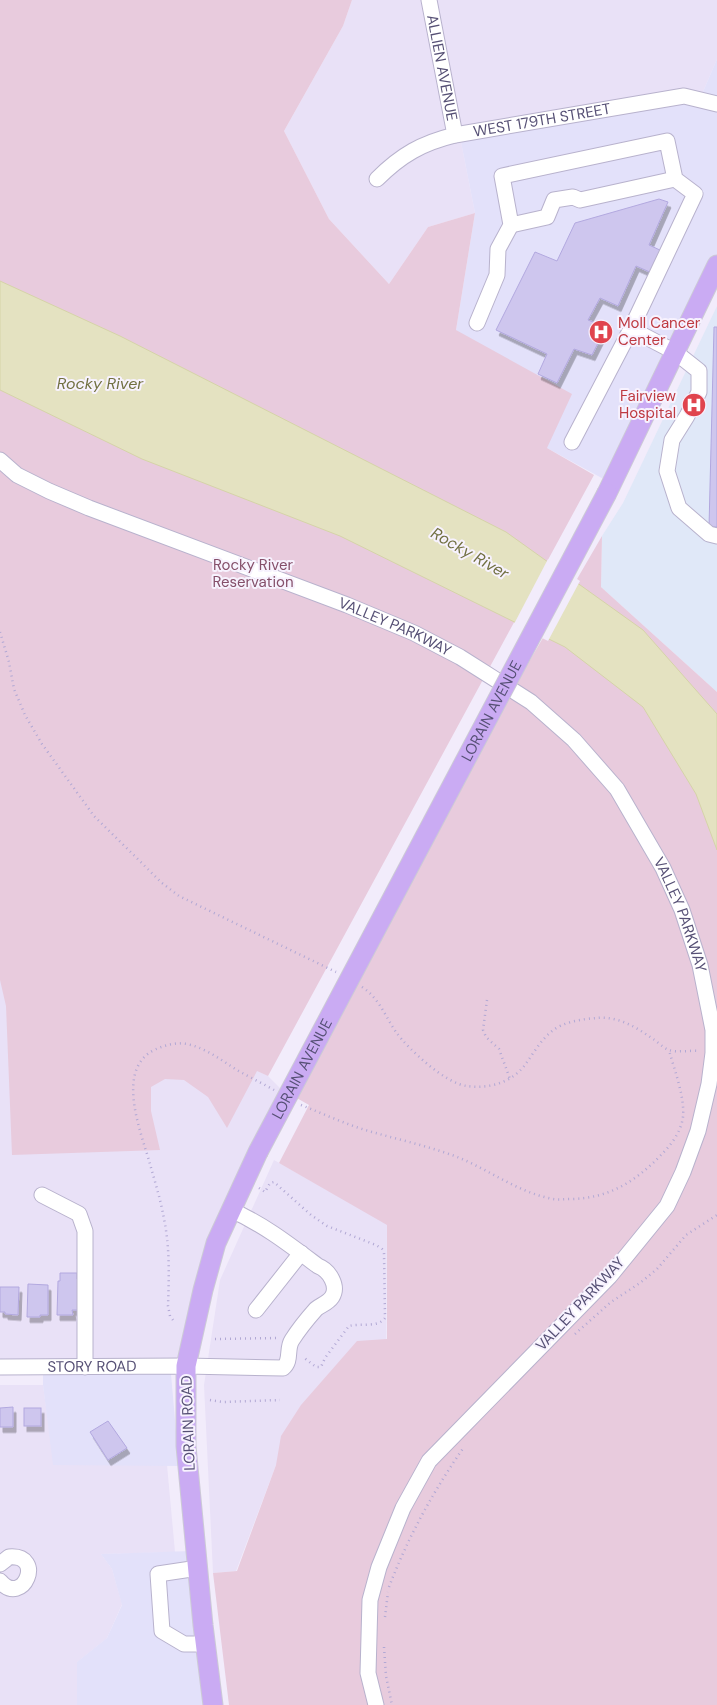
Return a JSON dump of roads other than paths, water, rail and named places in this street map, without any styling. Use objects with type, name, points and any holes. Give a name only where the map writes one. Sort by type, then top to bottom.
[{"type":"main road","name":"LORAIN AVENUE","points":[[258,1152],[607,493],[717,265]]},
{"type":"main road","name":"LORAIN ROAD","points":[[213,1705],[205,1644],[186,1446],[186,1366],[216,1243],[258,1152]]},
{"type":"street","name":"ALLIEN AVENUE","points":[[428,0],[455,135]]},
{"type":"street","name":"WEST 179TH STREET","points":[[377,179],[406,154],[434,140],[455,135],[684,96],[717,104]]},
{"type":"street","points":[[477,324],[497,275],[498,249],[512,225],[502,176],[667,141],[675,179],[695,194],[631,329],[572,442]]},
{"type":"street","points":[[512,225],[547,217],[554,200],[572,197],[580,200],[675,179]]},
{"type":"street","points":[[631,329],[675,352],[699,372],[699,392],[672,440],[667,471],[679,508],[709,534],[717,536]]},
{"type":"street","name":"VALLEY PARKWAY","points":[[0,460],[17,475],[65,498],[347,605],[414,634],[460,657],[531,702],[574,740],[617,789],[663,868],[682,910],[700,965],[715,1030],[709,1084],[698,1131],[683,1172],[667,1206],[610,1276],[429,1461],[403,1508],[380,1566],[370,1600],[368,1673],[376,1705]]},
{"type":"street","points":[[42,1195],[79,1214],[83,1222],[85,1231],[85,1367]]},
{"type":"street","points":[[231,1210],[273,1233],[301,1253],[256,1310]]},
{"type":"street","name":"STORY ROAD","points":[[0,1367],[186,1366],[283,1368],[287,1365],[291,1341],[316,1310],[331,1298],[334,1291],[332,1280],[327,1272],[301,1253]]},
{"type":"street","points":[[0,1564],[9,1557],[19,1558],[27,1564],[29,1574],[24,1584],[15,1588],[5,1586],[0,1581]]},
{"type":"street","points":[[198,1568],[158,1574],[162,1631],[184,1644],[205,1644]]},
{"type":"water","name":"Rocky River","points":[[0,281],[120,336],[506,532],[643,630],[717,714],[717,850],[696,794],[643,707],[565,647],[340,536],[142,459],[0,390]]},
{"type":"place","name":"Moll Cancer Center","points":[[601,332]]},
{"type":"place","name":"Fairview Hospital","points":[[694,405]]},
{"type":"park label","name":"Rocky River Reservation","points":[[253,574]]}]
